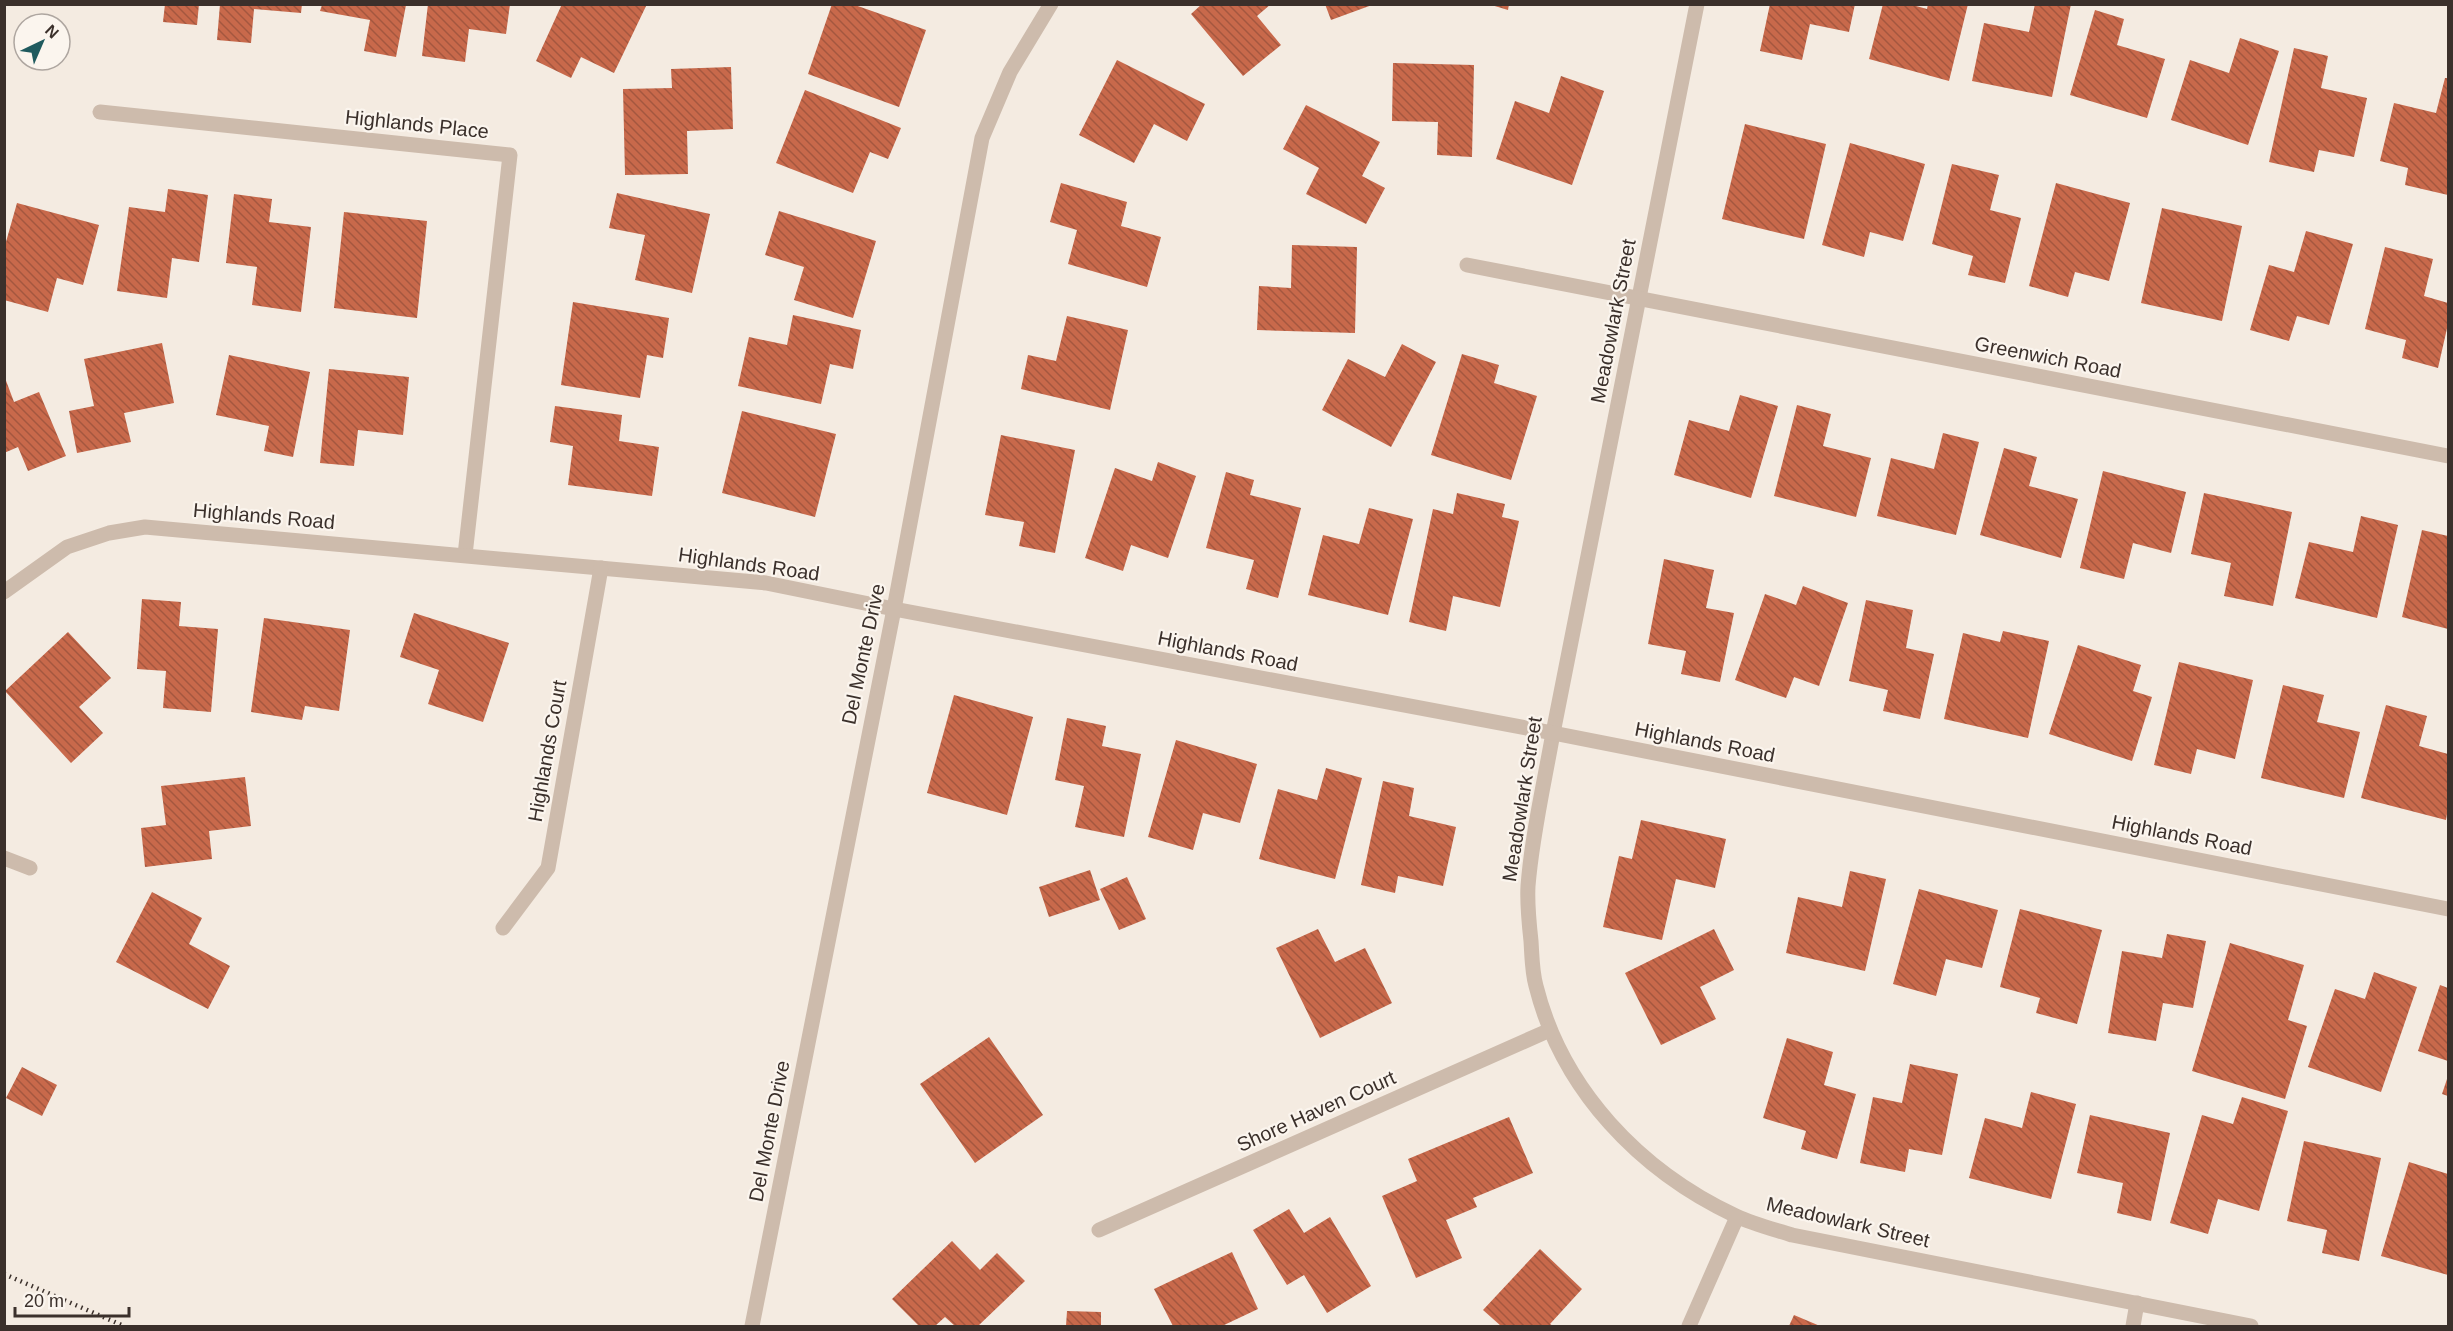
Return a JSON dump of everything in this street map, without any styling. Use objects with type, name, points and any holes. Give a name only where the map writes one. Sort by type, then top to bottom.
[{"type":"street","name":"Del Monte Drive","points":[[752,1326],[894,609],[982,138],[1010,72],[1051,4]]},
{"type":"street","name":"Meadowlark Street","points":[[1697,4],[1553,733],[1528,888],[1535,984],[1550,1030],[1570,1071],[1596,1108],[1630,1146],[1666,1175],[1737,1217],[1792,1235],[2251,1326]]},
{"type":"street","name":"Highlands Place","points":[[100,112],[510,155],[465,555]]},
{"type":"street","name":"Greenwich Road","points":[[1467,265],[2448,456]]},
{"type":"street","name":"Highlands Road","points":[[4,592],[67,547],[109,533],[145,527],[766,583],[1553,733],[2448,909]]},
{"type":"street","name":"Highlands Court","points":[[503,928],[548,868],[601,568]]},
{"type":"street","points":[[4,858],[30,868]]},
{"type":"street","name":"Shore Haven Court","points":[[1099,1230],[1550,1030]]},
{"type":"street","points":[[1689,1326],[1737,1217]]},
{"type":"street","points":[[2133,1326],[2138,1303]]},
{"type":"building","points":[[165,4],[199,4],[197,25],[163,22]]},
{"type":"building","points":[[220,4],[302,4],[301,13],[254,9],[251,43],[217,40]]},
{"type":"building","points":[[428,4],[510,4],[506,34],[469,29],[465,62],[422,56]]},
{"type":"building","points":[[562,4],[647,4],[614,73],[581,57],[571,78],[536,61]]},
{"type":"building","points":[[832,4],[852,4],[926,30],[899,107],[808,74]]},
{"type":"building","points":[[1202,4],[1271,4],[1257,16],[1281,45],[1243,76],[1191,14]]},
{"type":"building","points":[[1325,4],[1372,4],[1372,5],[1331,20]]},
{"type":"building","points":[[1488,4],[1509,4],[1508,10]]},
{"type":"building","points":[[1770,4],[1855,4],[1849,32],[1810,24],[1802,60],[1760,51]]},
{"type":"building","points":[[1883,4],[1909,4],[1927,9],[1928,4],[1968,4],[1949,81],[1869,59]]},
{"type":"building","points":[[2035,4],[2071,4],[2052,97],[1972,81],[1984,23],[2029,32]]},
{"type":"building","points":[[322,5],[406,5],[396,57],[364,51],[370,20],[320,11]]},
{"type":"building","points":[[2095,10],[2124,19],[2117,45],[2165,59],[2147,118],[2070,95]]},
{"type":"building","points":[[2240,38],[2279,51],[2248,145],[2171,120],[2190,60],[2229,73]]},
{"type":"building","points":[[2294,48],[2328,56],[2321,88],[2367,98],[2354,157],[2319,150],[2314,172],[2269,162]]},
{"type":"building","points":[[1117,60],[1205,104],[1187,141],[1154,124],[1134,163],[1079,135]]},
{"type":"building","points":[[1393,63],[1474,65],[1472,157],[1437,155],[1438,122],[1392,121]]},
{"type":"building","points":[[731,67],[733,129],[687,131],[688,174],[625,175],[623,89],[672,88],[671,69]]},
{"type":"building","points":[[1561,76],[1604,91],[1572,185],[1496,159],[1515,101],[1549,113]]},
{"type":"building","points":[[2445,78],[2448,78],[2448,195],[2405,185],[2408,168],[2380,161],[2394,103],[2436,113]]},
{"type":"building","points":[[805,90],[901,128],[888,159],[870,152],[853,193],[776,163]]},
{"type":"building","points":[[1306,105],[1380,142],[1362,176],[1385,188],[1366,224],[1306,194],[1319,168],[1283,149]]},
{"type":"building","points":[[1745,124],[1826,144],[1804,239],[1722,219]]},
{"type":"building","points":[[1850,143],[1925,164],[1903,241],[1870,232],[1864,257],[1822,245]]},
{"type":"building","points":[[1952,164],[1999,175],[1990,210],[2021,218],[2005,283],[1968,275],[1973,256],[1932,244]]},
{"type":"building","points":[[1061,183],[1127,202],[1121,226],[1161,237],[1147,287],[1068,264],[1077,230],[1050,222]]},
{"type":"building","points":[[2056,183],[2130,203],[2109,281],[2075,272],[2068,297],[2029,286]]},
{"type":"building","points":[[168,189],[208,195],[199,262],[172,258],[167,298],[117,291],[129,207],[165,212]]},
{"type":"building","points":[[617,193],[710,214],[692,293],[635,280],[645,235],[609,228]]},
{"type":"building","points":[[234,194],[272,199],[269,222],[311,227],[301,312],[252,305],[257,267],[226,263]]},
{"type":"building","points":[[17,203],[99,225],[83,285],[57,278],[48,312],[4,300],[4,249]]},
{"type":"building","points":[[2162,208],[2242,226],[2222,321],[2141,303]]},
{"type":"building","points":[[779,211],[876,241],[853,318],[794,300],[804,267],[765,255]]},
{"type":"building","points":[[344,212],[427,221],[417,318],[334,308]]},
{"type":"building","points":[[2306,231],[2353,244],[2329,325],[2297,316],[2289,341],[2250,330],[2269,265],[2294,272]]},
{"type":"building","points":[[1292,245],[1357,247],[1355,333],[1257,330],[1259,286],[1291,288]]},
{"type":"building","points":[[2385,247],[2433,259],[2424,296],[2448,303],[2448,324],[2438,368],[2402,358],[2406,340],[2365,329]]},
{"type":"building","points":[[573,302],[669,318],[663,358],[647,355],[640,398],[561,385]]},
{"type":"building","points":[[793,315],[861,330],[853,369],[830,364],[821,404],[738,386],[749,337],[787,345]]},
{"type":"building","points":[[1067,316],[1128,330],[1110,410],[1021,389],[1028,355],[1056,361]]},
{"type":"building","points":[[162,343],[174,403],[124,413],[131,442],[77,453],[69,411],[94,406],[84,359]]},
{"type":"building","points":[[1402,344],[1436,362],[1391,447],[1322,410],[1348,359],[1385,377]]},
{"type":"building","points":[[1462,354],[1499,365],[1494,383],[1537,396],[1511,480],[1431,455]]},
{"type":"building","points":[[229,355],[310,372],[293,457],[264,451],[269,426],[216,415]]},
{"type":"building","points":[[329,369],[409,377],[403,435],[358,430],[354,466],[320,463]]},
{"type":"building","points":[[5,378],[14,402],[39,392],[66,456],[28,471],[18,447],[4,453]]},
{"type":"building","points":[[1740,395],[1778,406],[1751,498],[1674,475],[1689,420],[1729,431]]},
{"type":"building","points":[[1797,405],[1831,414],[1823,446],[1871,458],[1856,517],[1774,496]]},
{"type":"building","points":[[555,406],[622,415],[619,441],[659,447],[652,496],[568,485],[573,446],[550,442]]},
{"type":"building","points":[[742,411],[836,434],[815,517],[722,493]]},
{"type":"building","points":[[1943,433],[1979,442],[1956,535],[1877,516],[1891,458],[1934,469]]},
{"type":"building","points":[[1001,435],[1075,450],[1055,553],[1019,546],[1024,522],[985,515]]},
{"type":"building","points":[[2004,448],[2037,457],[2029,486],[2078,499],[2061,558],[1980,535]]},
{"type":"building","points":[[1158,462],[1196,476],[1168,558],[1131,545],[1123,571],[1085,558],[1115,468],[1152,481]]},
{"type":"building","points":[[2103,471],[2186,492],[2171,553],[2133,543],[2124,579],[2080,568]]},
{"type":"building","points":[[1226,472],[1254,480],[1250,495],[1301,508],[1278,598],[1246,589],[1254,560],[1206,548]]},
{"type":"building","points":[[1457,493],[1505,504],[1502,517],[1519,521],[1500,607],[1453,596],[1446,631],[1409,622],[1433,509],[1453,514]]},
{"type":"building","points":[[2204,493],[2292,512],[2273,606],[2224,596],[2231,563],[2191,554]]},
{"type":"building","points":[[1369,508],[1413,519],[1388,615],[1308,595],[1323,535],[1359,544]]},
{"type":"building","points":[[2361,516],[2398,525],[2377,618],[2295,598],[2309,542],[2353,552]]},
{"type":"building","points":[[2422,530],[2448,536],[2448,629],[2402,617]]},
{"type":"building","points":[[1664,559],[1714,570],[1706,608],[1734,613],[1720,682],[1681,674],[1686,651],[1648,644]]},
{"type":"building","points":[[1803,586],[1848,603],[1819,686],[1794,677],[1786,698],[1735,680],[1765,594],[1796,605]]},
{"type":"building","points":[[142,599],[181,602],[179,626],[218,629],[211,712],[163,708],[166,671],[137,669]]},
{"type":"building","points":[[1866,600],[1913,610],[1906,648],[1934,654],[1920,719],[1883,711],[1888,690],[1849,681]]},
{"type":"building","points":[[414,613],[509,643],[483,722],[428,704],[439,670],[400,657]]},
{"type":"building","points":[[264,618],[350,630],[339,711],[305,706],[302,720],[251,712]]},
{"type":"building","points":[[2003,631],[2049,641],[2028,738],[1944,719],[1963,633],[2000,642]]},
{"type":"building","points":[[68,632],[111,678],[79,707],[103,733],[71,763],[5,691]]},
{"type":"building","points":[[2078,645],[2141,665],[2133,691],[2152,697],[2132,761],[2049,734]]},
{"type":"building","points":[[2179,662],[2253,680],[2235,759],[2197,749],[2191,774],[2154,765]]},
{"type":"building","points":[[2283,685],[2324,695],[2317,722],[2360,732],[2344,798],[2261,778]]},
{"type":"building","points":[[954,695],[1033,717],[1007,815],[927,793]]},
{"type":"building","points":[[2386,705],[2427,716],[2419,746],[2448,754],[2446,820],[2361,798]]},
{"type":"building","points":[[1067,718],[1106,726],[1102,746],[1141,754],[1124,837],[1075,827],[1084,786],[1055,780]]},
{"type":"building","points":[[1176,740],[1257,764],[1240,823],[1203,813],[1193,850],[1148,837]]},
{"type":"building","points":[[1326,768],[1362,778],[1335,879],[1259,859],[1278,789],[1317,800]]},
{"type":"building","points":[[245,777],[251,826],[209,831],[212,859],[145,867],[141,828],[166,825],[161,786]]},
{"type":"building","points":[[1383,781],[1414,788],[1409,816],[1456,827],[1443,886],[1398,876],[1395,893],[1361,885]]},
{"type":"building","points":[[1641,820],[1726,839],[1715,888],[1676,879],[1662,940],[1603,927],[1619,856],[1632,859]]},
{"type":"building","points":[[1090,870],[1100,900],[1049,917],[1039,887]]},
{"type":"building","points":[[1850,871],[1886,879],[1865,971],[1786,953],[1798,897],[1842,907]]},
{"type":"building","points":[[1127,877],[1146,919],[1119,930],[1100,889]]},
{"type":"building","points":[[1919,889],[1998,910],[1982,968],[1946,959],[1936,996],[1893,984]]},
{"type":"building","points":[[152,892],[202,918],[189,944],[230,966],[208,1009],[116,962]]},
{"type":"building","points":[[2020,909],[2102,930],[2077,1024],[2036,1013],[2040,998],[2000,987]]},
{"type":"building","points":[[1318,929],[1335,962],[1365,948],[1392,1003],[1320,1038],[1276,948]]},
{"type":"building","points":[[1714,929],[1734,970],[1700,987],[1716,1019],[1661,1045],[1625,973]]},
{"type":"building","points":[[2167,934],[2206,941],[2193,1008],[2163,1003],[2156,1041],[2108,1033],[2122,951],[2162,958]]},
{"type":"building","points":[[2230,943],[2304,965],[2288,1020],[2307,1026],[2285,1099],[2192,1071]]},
{"type":"building","points":[[2374,972],[2417,987],[2381,1092],[2308,1067],[2335,989],[2365,999]]},
{"type":"building","points":[[2440,985],[2448,988],[2448,1061],[2418,1051]]},
{"type":"building","points":[[989,1037],[1043,1115],[975,1163],[920,1084]]},
{"type":"building","points":[[1787,1038],[1833,1052],[1824,1085],[1856,1094],[1837,1159],[1801,1149],[1806,1131],[1763,1118]]},
{"type":"building","points":[[1910,1064],[1958,1074],[1942,1155],[1909,1149],[1905,1172],[1860,1163],[1873,1097],[1902,1103]]},
{"type":"building","points":[[22,1067],[57,1085],[42,1116],[6,1098]]},
{"type":"building","points":[[2448,1076],[2448,1096],[2442,1094]]},
{"type":"building","points":[[2031,1092],[2076,1104],[2051,1199],[1969,1178],[1985,1118],[2022,1128]]},
{"type":"building","points":[[2242,1097],[2288,1111],[2259,1211],[2218,1199],[2208,1234],[2170,1223],[2202,1115],[2233,1124]]},
{"type":"building","points":[[2090,1115],[2170,1133],[2151,1221],[2117,1213],[2123,1183],[2077,1173]]},
{"type":"building","points":[[1509,1117],[1533,1173],[1473,1198],[1477,1207],[1446,1220],[1462,1258],[1416,1278],[1382,1196],[1417,1181],[1408,1159]]},
{"type":"building","points":[[2304,1141],[2381,1158],[2359,1261],[2322,1253],[2327,1230],[2287,1221]]},
{"type":"building","points":[[2409,1162],[2448,1174],[2448,1275],[2381,1256]]},
{"type":"building","points":[[1289,1209],[1304,1233],[1330,1217],[1371,1286],[1327,1313],[1304,1275],[1287,1285],[1253,1230]]},
{"type":"building","points":[[952,1241],[980,1270],[997,1253],[1025,1281],[978,1326],[955,1326],[945,1317],[935,1326],[919,1326],[892,1299]]},
{"type":"building","points":[[1540,1249],[1582,1289],[1550,1324],[1553,1326],[1501,1326],[1483,1310]]},
{"type":"building","points":[[1232,1252],[1258,1309],[1222,1326],[1173,1326],[1154,1289]]},
{"type":"building","points":[[1067,1311],[1101,1312],[1101,1326],[1066,1326]]},
{"type":"building","points":[[1794,1315],[1820,1326],[1789,1326]]},
{"type":"railway","points":[[4,1274],[124,1326]]}]
